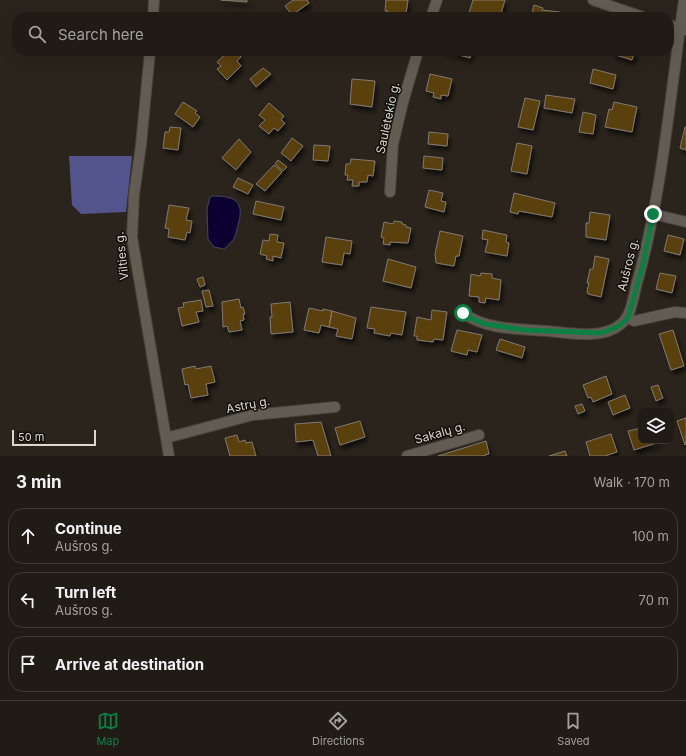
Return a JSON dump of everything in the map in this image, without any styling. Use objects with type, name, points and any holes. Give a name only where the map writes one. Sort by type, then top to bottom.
[{"type":"street","points":[[153,12],[154,0]]},
{"type":"street","points":[[433,12],[437,0]]},
{"type":"street","points":[[593,0],[628,12]]},
{"type":"street","name":"Aušros g.","points":[[628,318],[644,260],[653,214],[683,29],[684,0]]},
{"type":"street","name":"Vilties g.","points":[[150,56],[141,145],[134,195],[132,237],[135,263],[169,456]]},
{"type":"street","name":"Saulėtekio g.","points":[[390,192],[393,144],[417,56]]},
{"type":"street","points":[[653,214],[686,222]]},
{"type":"street","points":[[463,313],[470,318],[500,327],[583,334],[601,333],[619,326],[628,318],[634,321],[674,312],[686,312]]},
{"type":"street","name":"Astrų g.","points":[[166,438],[253,415],[335,406]]},
{"type":"street","name":"Sakalų g.","points":[[407,456],[479,435]]},
{"type":"shaded area","points":[[69,156],[132,156],[126,212],[81,214],[72,205]]},
{"type":"shaded area","points":[[210,197],[231,198],[238,204],[240,209],[239,222],[235,236],[224,249],[214,247],[208,239],[207,209]]},
{"type":"building","points":[[221,0],[247,0],[247,2]]},
{"type":"building","points":[[293,0],[307,0],[309,3],[296,12],[290,12],[285,6]]},
{"type":"building","points":[[386,0],[408,0],[406,12],[385,11]]},
{"type":"building","points":[[473,0],[505,0],[501,12],[469,12]]},
{"type":"building","points":[[534,5],[543,8],[542,10],[560,12],[532,12]]},
{"type":"building","points":[[224,56],[241,57],[237,61],[241,66],[227,80],[217,69],[221,66],[217,62]]},
{"type":"building","points":[[619,56],[633,56],[632,60]]},
{"type":"building","points":[[263,68],[271,74],[256,87],[250,79]]},
{"type":"building","points":[[593,69],[616,75],[613,89],[590,83]]},
{"type":"building","points":[[430,74],[452,79],[448,96],[441,95],[441,99],[433,97],[434,93],[426,91]]},
{"type":"building","points":[[352,79],[375,81],[372,107],[350,104]]},
{"type":"building","points":[[546,95],[575,99],[572,113],[544,108]]},
{"type":"building","points":[[525,98],[540,101],[533,130],[518,127]]},
{"type":"building","points":[[183,102],[197,111],[195,113],[200,117],[193,127],[175,114]]},
{"type":"building","points":[[614,102],[637,107],[632,132],[605,127],[609,109],[612,110]]},
{"type":"building","points":[[269,103],[284,116],[281,120],[285,123],[278,131],[274,128],[269,134],[259,126],[265,120],[259,115]]},
{"type":"building","points":[[583,112],[596,115],[593,134],[579,132]]},
{"type":"building","points":[[170,127],[181,128],[178,150],[163,148],[165,132],[169,132]]},
{"type":"building","points":[[686,127],[686,150],[680,148]]},
{"type":"building","points":[[429,132],[448,134],[447,146],[428,144]]},
{"type":"building","points":[[292,138],[303,146],[291,161],[281,153]]},
{"type":"building","points":[[239,139],[251,152],[236,170],[222,158]]},
{"type":"building","points":[[517,143],[532,146],[527,174],[511,171]]},
{"type":"building","points":[[314,145],[330,146],[328,161],[313,160]]},
{"type":"building","points":[[424,156],[443,158],[442,170],[423,168]]},
{"type":"building","points":[[351,159],[375,161],[373,176],[368,175],[367,182],[359,182],[359,186],[352,186],[353,180],[347,180],[348,175],[345,175],[346,164],[350,164]]},
{"type":"building","points":[[278,160],[287,167],[283,171],[275,164]]},
{"type":"building","points":[[274,165],[282,172],[265,191],[256,184]]},
{"type":"building","points":[[238,178],[253,185],[248,194],[233,187]]},
{"type":"building","points":[[429,190],[443,193],[441,201],[446,202],[444,212],[425,207]]},
{"type":"building","points":[[514,193],[555,203],[552,217],[519,211],[518,214],[510,212]]},
{"type":"building","points":[[256,201],[284,207],[281,220],[253,214]]},
{"type":"building","points":[[169,205],[189,208],[186,220],[192,221],[190,233],[187,232],[185,240],[168,237],[169,229],[165,228]]},
{"type":"building","points":[[590,212],[610,215],[606,240],[586,237],[586,223],[589,223]]},
{"type":"building","points":[[394,221],[402,222],[402,224],[406,225],[406,227],[411,228],[408,243],[390,242],[390,245],[383,244],[384,238],[381,237],[384,222],[393,224]]},
{"type":"building","points":[[483,230],[507,235],[506,242],[509,243],[507,256],[485,252],[488,240],[482,239]]},
{"type":"building","points":[[440,231],[463,236],[459,256],[456,256],[454,266],[436,263],[435,254]]},
{"type":"building","points":[[270,234],[278,235],[277,242],[284,243],[281,258],[273,256],[273,261],[266,259],[267,256],[260,254],[263,240],[269,241]]},
{"type":"building","points":[[668,235],[684,239],[680,255],[664,251]]},
{"type":"building","points":[[326,237],[352,241],[350,254],[344,253],[342,265],[322,262]]},
{"type":"building","points":[[595,256],[609,259],[601,297],[588,294],[587,291],[590,269],[593,269]]},
{"type":"building","points":[[388,259],[416,267],[411,288],[383,281]]},
{"type":"building","points":[[481,273],[492,274],[492,278],[501,280],[499,300],[486,298],[485,303],[479,302],[479,297],[469,296],[471,274],[480,276]]},
{"type":"building","points":[[660,273],[676,276],[672,293],[656,289]]},
{"type":"building","points":[[203,277],[205,285],[200,287],[197,279]]},
{"type":"building","points":[[209,290],[213,306],[206,307],[202,291]]},
{"type":"building","points":[[239,299],[241,308],[243,307],[245,314],[243,314],[244,320],[240,321],[242,330],[229,332],[227,326],[223,327],[222,302]]},
{"type":"building","points":[[201,300],[203,311],[196,312],[199,322],[182,326],[178,308],[184,307],[183,303]]},
{"type":"building","points":[[290,302],[293,332],[271,334],[271,304]]},
{"type":"building","points":[[371,307],[406,312],[402,335],[391,333],[390,336],[374,333],[375,329],[367,328]]},
{"type":"building","points":[[309,308],[332,311],[329,327],[321,325],[319,333],[304,330]]},
{"type":"building","points":[[432,310],[447,312],[443,340],[434,339],[433,342],[417,340],[417,336],[414,336],[417,317],[431,320]]},
{"type":"building","points":[[332,311],[356,318],[352,339],[336,336],[338,329],[329,327]]},
{"type":"building","points":[[457,330],[482,335],[477,352],[468,350],[467,355],[451,351]]},
{"type":"building","points":[[673,330],[684,366],[671,370],[659,334]]},
{"type":"building","points":[[500,339],[525,347],[522,358],[496,350]]},
{"type":"building","points":[[195,366],[196,369],[211,366],[215,382],[206,384],[208,395],[191,398],[188,384],[185,385],[182,369]]},
{"type":"building","points":[[606,376],[612,394],[593,402],[591,397],[588,398],[583,385]]},
{"type":"building","points":[[658,385],[663,398],[656,401],[651,387]]},
{"type":"building","points":[[625,395],[630,408],[613,415],[608,402]]},
{"type":"building","points":[[582,404],[585,411],[578,414],[575,406]]},
{"type":"building","points":[[686,418],[686,444],[685,445],[677,421]]},
{"type":"building","points":[[360,421],[365,437],[340,445],[335,428]]},
{"type":"building","points":[[321,422],[331,456],[318,456],[313,440],[296,442],[295,424]]},
{"type":"building","points":[[638,429],[638,444],[654,444],[634,450],[628,431]]},
{"type":"building","points":[[611,434],[617,452],[605,456],[590,456],[586,442]]},
{"type":"building","points":[[237,435],[239,442],[245,440],[246,443],[252,442],[256,456],[230,456],[225,438]]},
{"type":"building","points":[[486,441],[489,454],[482,456],[438,456]]},
{"type":"building","points":[[565,451],[567,456],[549,456]]},
{"type":"route","points":[[463,313],[470,318],[485,324],[525,330],[583,334],[601,333],[619,326],[628,318],[644,260],[653,214]]}]
